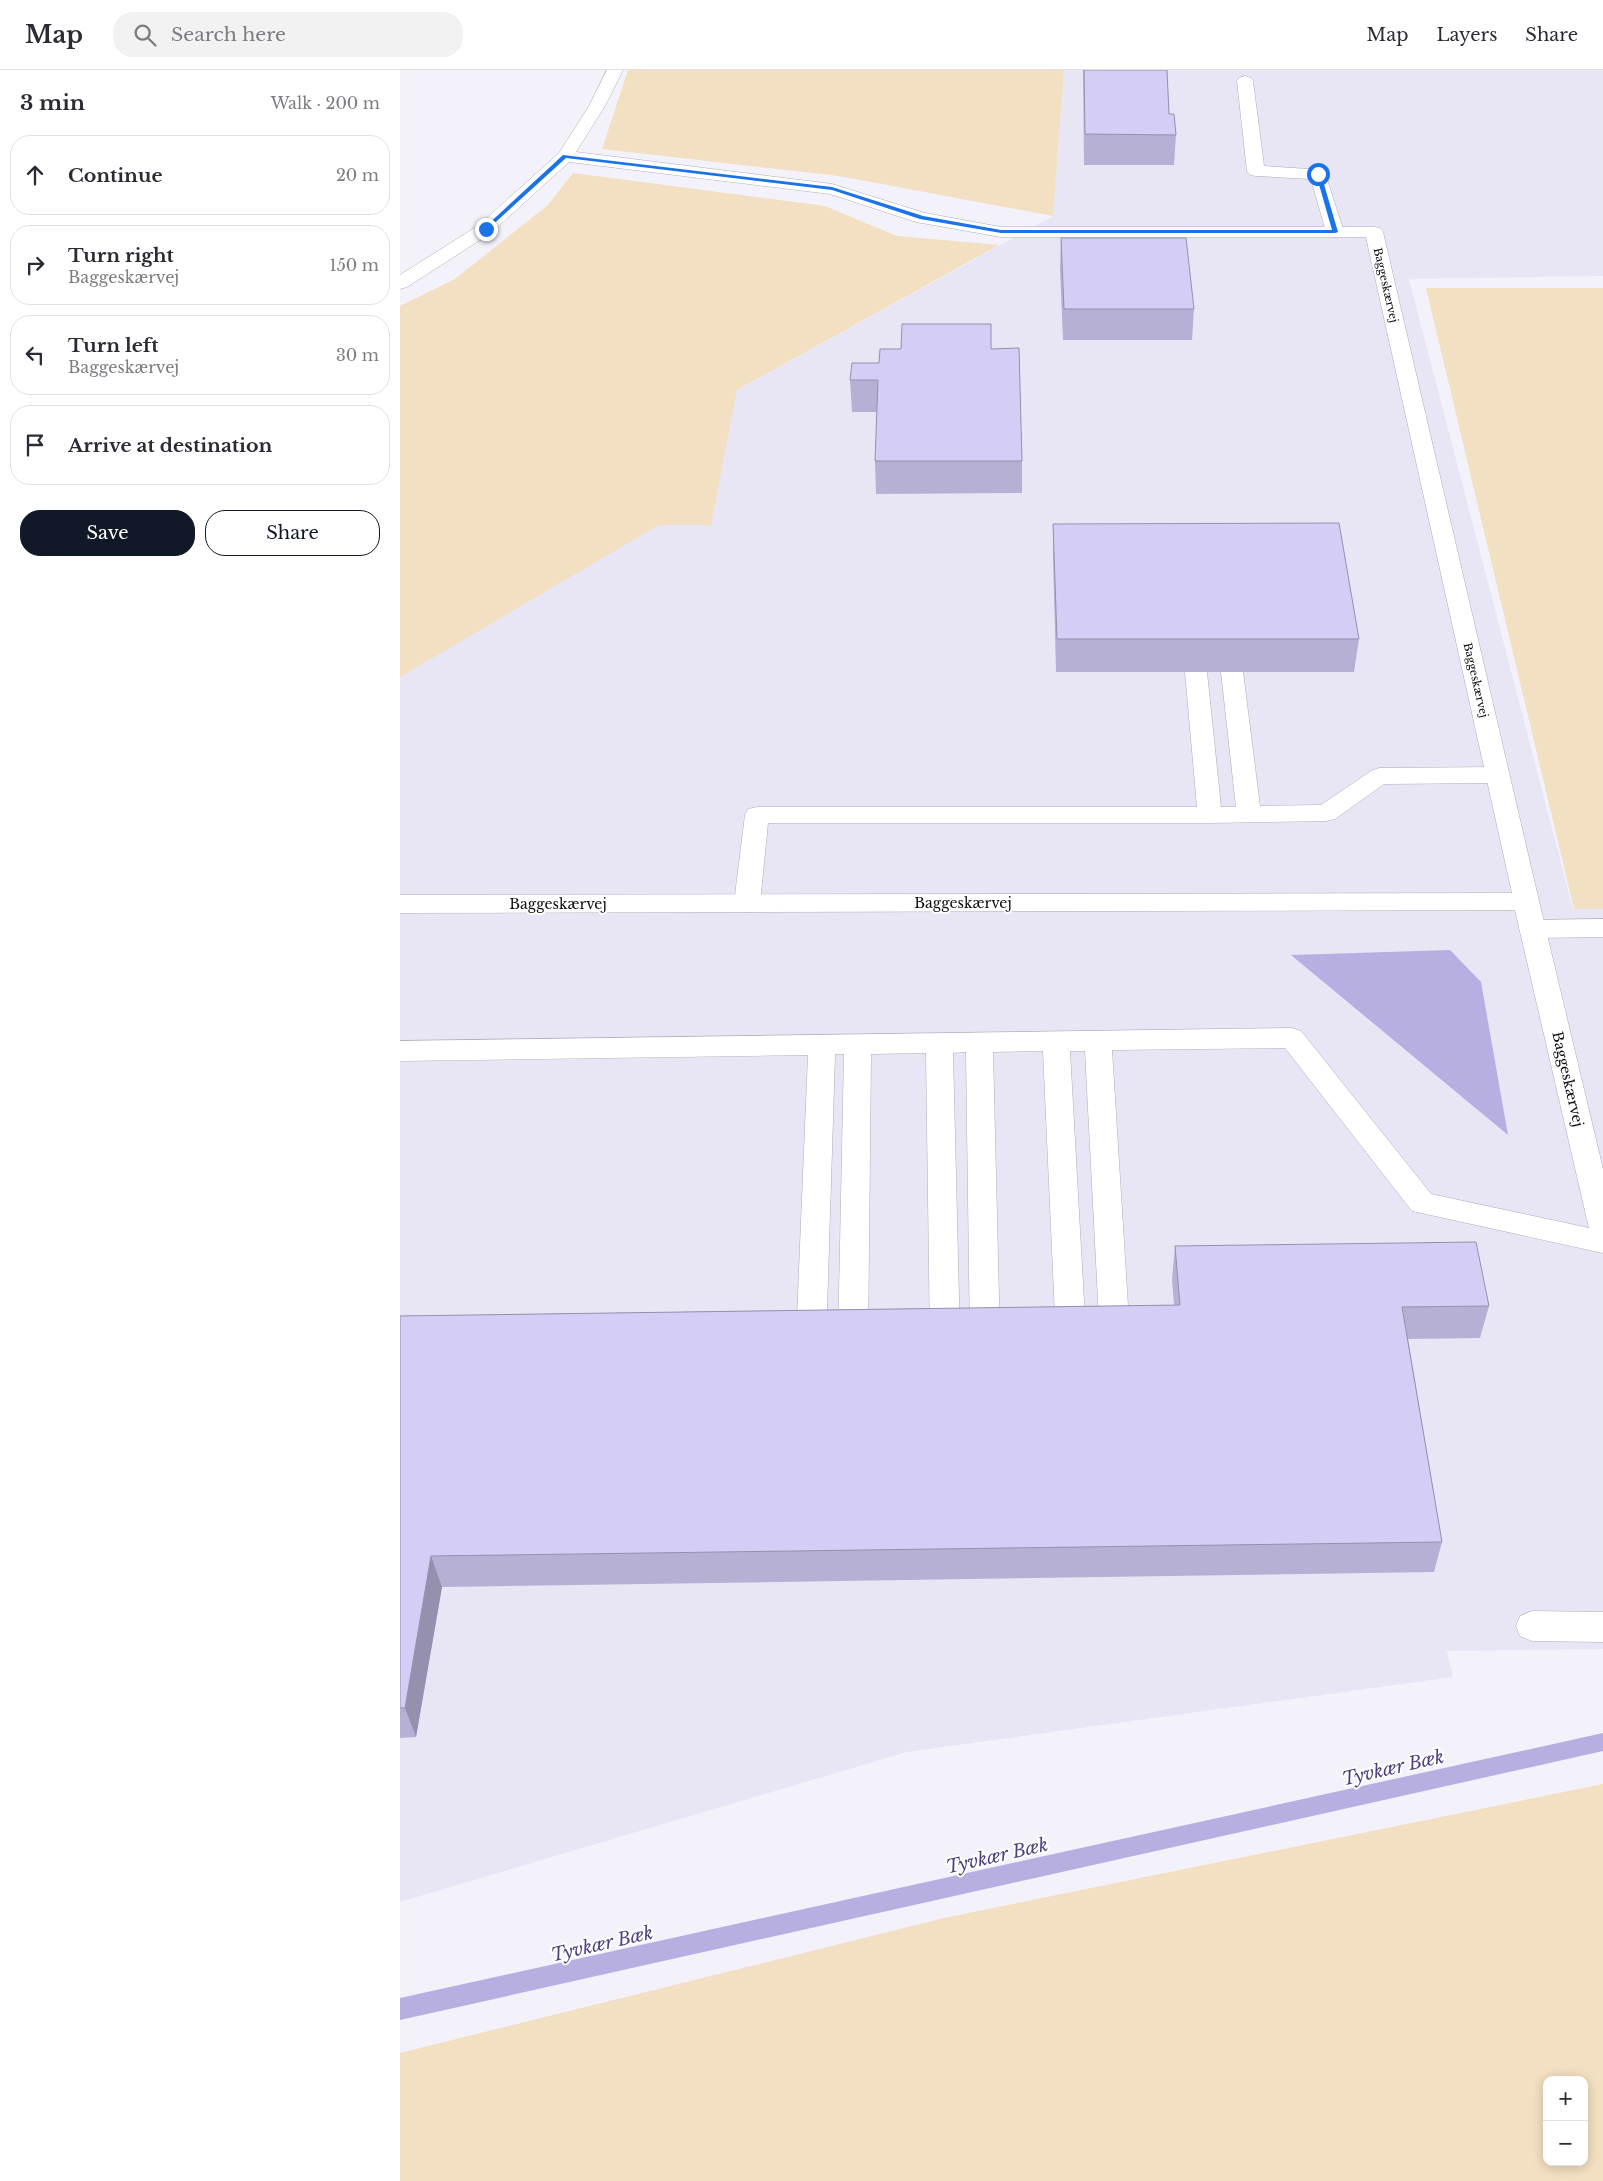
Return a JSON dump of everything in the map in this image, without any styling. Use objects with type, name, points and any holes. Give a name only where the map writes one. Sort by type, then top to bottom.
[{"type":"street","points":[[400,283],[486,229],[564,156],[597,106],[615,70]]},
{"type":"street","points":[[1245,81],[1256,171],[1318,174],[1335,232]]},
{"type":"street","name":"Baggeskærvej","points":[[564,156],[832,189],[922,218],[1001,232],[1374,232],[1532,929],[1603,1228]]},
{"type":"street","points":[[1196,672],[1210,815]]},
{"type":"street","points":[[1232,672],[1249,814]]},
{"type":"street","points":[[747,903],[757,815],[1210,815],[1326,813],[1379,776],[1497,775]]},
{"type":"street","name":"Baggeskærvej","points":[[400,904],[1526,901]]},
{"type":"street","points":[[1532,929],[1603,928]]},
{"type":"street","points":[[400,1051],[1292,1038],[1422,1203],[1603,1242]]},
{"type":"street","points":[[1098,1040],[1115,1338]]},
{"type":"street","points":[[1056,1041],[1071,1338]]},
{"type":"street","points":[[979,1042],[985,1340]]},
{"type":"street","points":[[939,1043],[945,1340]]},
{"type":"street","points":[[853,1342],[858,1044]]},
{"type":"street","points":[[811,1342],[822,1045]]},
{"type":"street","points":[[1532,1626],[1603,1627]]},
{"type":"shaded area","points":[[628,70],[1064,70],[1053,216],[839,176],[602,149]]},
{"type":"shaded area","points":[[1064,70],[1603,70],[1603,276],[1409,279],[1573,909],[1603,909],[1603,1649],[1447,1651],[1453,1677],[907,1752],[400,1902],[400,576],[1053,216]]},
{"type":"shaded area","points":[[573,173],[825,206],[897,236],[999,245],[737,390],[711,525],[659,525],[400,677],[400,306],[455,279],[548,205]]},
{"type":"shaded area","points":[[1426,288],[1603,288],[1603,909],[1574,909]]},
{"type":"shaded area","points":[[1450,950],[1481,982],[1508,1135],[1291,955]]},
{"type":"shaded area","points":[[1603,1784],[1603,2181],[400,2181],[400,2053],[944,1918]]},
{"type":"building","points":[[1084,70],[1167,70],[1169,114],[1174,114],[1176,135],[1085,134]]},
{"type":"building","points":[[1061,238],[1186,238],[1194,309],[1064,309]]},
{"type":"building","points":[[902,324],[991,324],[991,349],[1019,348],[1022,461],[875,461],[878,380],[850,380],[852,363],[879,363],[880,349],[901,349]]},
{"type":"building","points":[[1339,523],[1359,639],[1057,639],[1053,524]]},
{"type":"building","points":[[1476,1242],[1489,1306],[1402,1307],[1442,1542],[431,1556],[405,1708],[400,1708],[400,1316],[1180,1305],[1175,1246]]},
{"type":"waterway","name":"Tyvkær Bæk","points":[[400,2009],[1603,1742]]},
{"type":"route","points":[[486,229],[564,156],[832,189],[922,218],[1001,232],[1335,232],[1318,174]]}]
